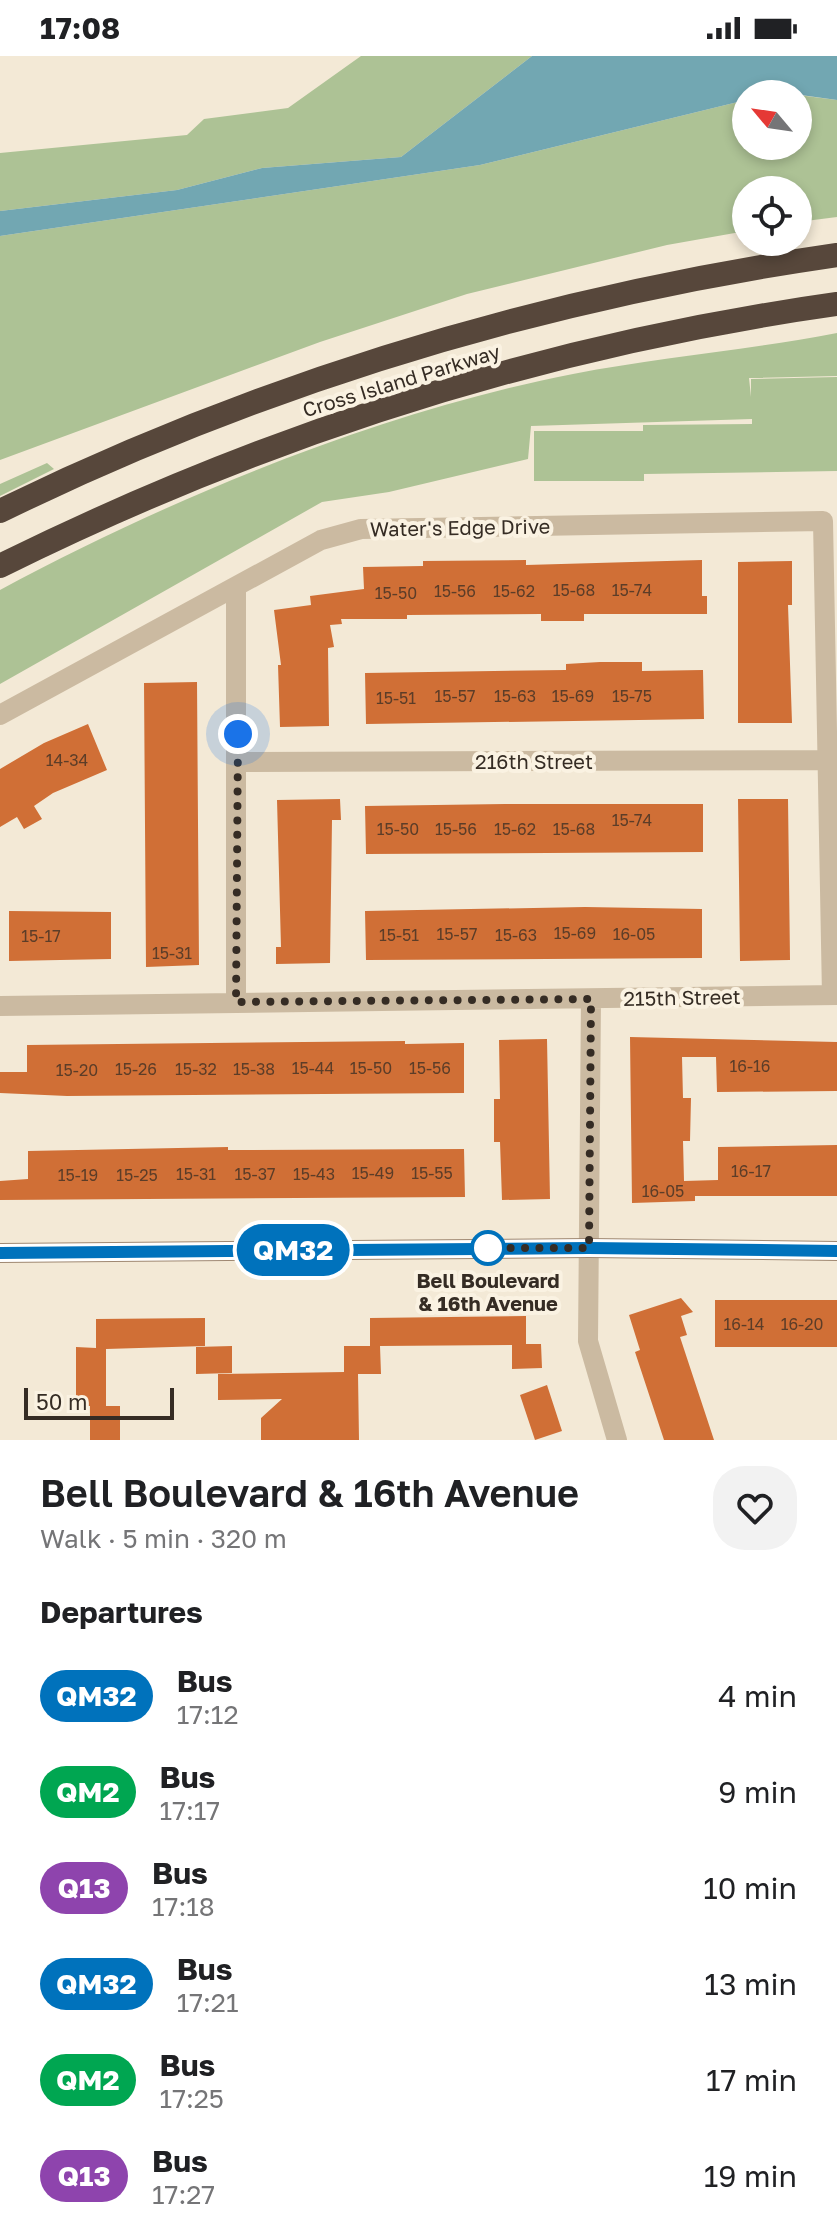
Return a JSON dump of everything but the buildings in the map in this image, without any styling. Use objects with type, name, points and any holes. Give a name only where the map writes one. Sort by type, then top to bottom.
[{"type":"highway","name":"Cross Island Parkway","points":[[0,511],[70,477],[206,420],[400,352],[630,291],[837,255]]},
{"type":"highway","name":"Cross Island Parkway","points":[[0,566],[215,467],[363,414],[572,354],[676,331],[837,304]]},
{"type":"street","name":"Water's Edge Drive","points":[[0,715],[321,540],[361,529],[823,521],[830,760]]},
{"type":"street","points":[[236,587],[236,1002]]},
{"type":"street","points":[[830,760],[835,995]]},
{"type":"street","name":"216th Street","points":[[238,762],[830,760]]},
{"type":"street","name":"215th Street","points":[[0,1006],[835,995]]},
{"type":"street","points":[[591,999],[588,1341],[617,1440]]},
{"type":"street","points":[[0,1253],[589,1248],[837,1251]]},
{"type":"green space","points":[[361,56],[532,56],[401,157],[262,168],[177,190],[0,211],[0,153],[187,135],[204,119],[288,108]]},
{"type":"green space","points":[[812,97],[837,100],[837,217],[812,220],[812,176],[732,176],[732,233],[667,245],[467,294],[320,342],[0,460],[0,236],[480,165],[732,103],[732,160],[812,160]]},
{"type":"green space","points":[[837,333],[837,376],[749,378],[751,397],[751,379],[837,377],[837,471],[644,474],[644,481],[534,481],[534,431],[643,431],[643,425],[752,424],[752,419],[531,426],[528,459],[389,492],[322,502],[0,684],[0,590],[135,522],[206,491],[352,435],[500,390],[606,368]]},
{"type":"green space","points":[[47,463],[54,469],[0,496],[0,484]]},
{"type":"water","points":[[532,56],[837,56],[837,100],[812,97],[812,80],[732,80],[732,103],[480,165],[0,236],[0,211],[177,190],[262,168],[401,157]]},
{"type":"bus line","name":"QM32","points":[[0,1253],[589,1248],[837,1251]]},
{"type":"place","name":"Bell Boulevard & 16th Avenue","points":[[488,1248]]},
{"type":"route","points":[[238,734],[236,1002],[591,999],[589,1248],[488,1248]]}]
